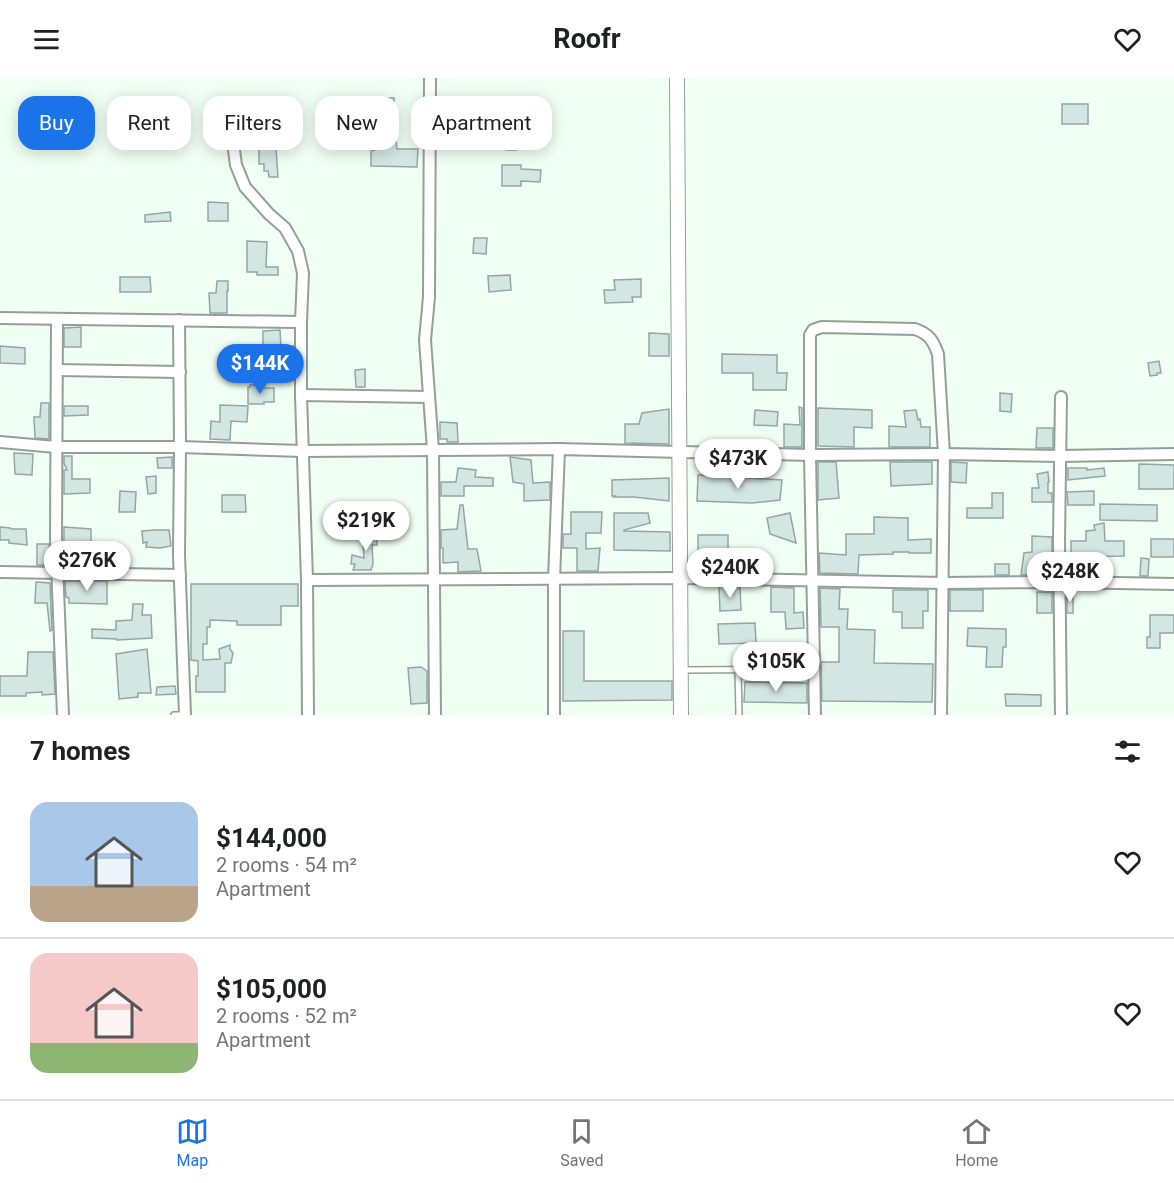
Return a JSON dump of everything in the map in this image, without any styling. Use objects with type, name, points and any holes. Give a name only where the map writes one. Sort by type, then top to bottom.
[{"type":"street","points":[[430,78],[429,297],[425,340],[433,450],[435,715]]},
{"type":"street","points":[[677,78],[681,715]]},
{"type":"street","points":[[234,150],[236,165],[245,188],[285,228],[298,250],[303,273],[301,395],[307,580],[308,715]]},
{"type":"street","points":[[0,318],[302,322]]},
{"type":"street","points":[[57,319],[57,574],[63,715]]},
{"type":"street","points":[[179,320],[180,575],[185,715]]},
{"type":"street","points":[[815,715],[810,335],[813,330],[822,327],[915,329],[924,332],[934,342],[938,354],[944,454],[941,715]]},
{"type":"street","points":[[57,370],[180,372]]},
{"type":"street","points":[[301,395],[429,397]]},
{"type":"street","points":[[1061,397],[1059,582],[1061,715]]},
{"type":"street","points":[[0,442],[56,447],[180,447],[303,451],[559,449],[810,455],[1174,454]]},
{"type":"street","points":[[554,715],[559,449]]},
{"type":"street","points":[[0,572],[180,575]]},
{"type":"street","points":[[307,580],[680,578],[943,583],[1174,584]]},
{"type":"lane","points":[[738,669],[739,715]]},
{"type":"lane","points":[[681,670],[814,669]]},
{"type":"lane","points":[[174,715],[190,715]]},
{"type":"building","points":[[1062,104],[1088,104],[1088,124],[1062,124]]},
{"type":"building","points":[[259,150],[276,150],[278,177],[269,177],[268,171],[264,171],[264,164],[259,164]]},
{"type":"building","points":[[418,150],[417,167],[371,166],[371,151]]},
{"type":"building","points":[[502,165],[521,165],[521,169],[541,170],[540,182],[521,181],[521,186],[502,186]]},
{"type":"building","points":[[208,202],[228,203],[228,221],[208,221]]},
{"type":"building","points":[[170,212],[171,221],[145,222],[145,215]]},
{"type":"building","points":[[474,238],[487,238],[486,254],[473,253]]},
{"type":"building","points":[[247,241],[267,242],[266,267],[278,267],[278,275],[257,275],[257,272],[247,272]]},
{"type":"building","points":[[510,275],[511,290],[489,292],[488,276]]},
{"type":"building","points":[[120,277],[150,277],[151,292],[120,292]]},
{"type":"building","points":[[641,279],[641,297],[632,297],[633,302],[605,303],[604,290],[615,290],[614,280]]},
{"type":"building","points":[[217,281],[228,281],[227,313],[210,313],[209,293],[216,293]]},
{"type":"building","points":[[81,327],[81,347],[64,347],[64,328]]},
{"type":"building","points":[[280,330],[281,347],[294,346],[294,368],[274,368],[274,350],[263,351],[263,331]]},
{"type":"building","points":[[649,333],[669,334],[669,356],[649,356]]},
{"type":"building","points":[[0,346],[25,348],[25,364],[0,363]]},
{"type":"building","points":[[722,354],[777,355],[777,373],[787,373],[786,390],[753,390],[753,373],[722,373]]},
{"type":"building","points":[[1159,361],[1161,373],[1150,376],[1148,363]]},
{"type":"building","points":[[365,369],[365,387],[356,387],[355,370]]},
{"type":"building","points":[[250,385],[259,385],[259,388],[274,388],[274,402],[248,404]]},
{"type":"building","points":[[1000,393],[1012,394],[1011,412],[1000,411]]},
{"type":"building","points":[[41,403],[49,403],[49,439],[35,438],[34,417],[40,417]]},
{"type":"building","points":[[220,405],[248,406],[247,422],[231,421],[230,440],[210,439],[211,421],[220,422]]},
{"type":"building","points":[[64,406],[88,406],[88,415],[64,416]]},
{"type":"building","points":[[799,407],[802,408],[802,447],[784,447],[784,424],[800,425]]},
{"type":"building","points":[[818,408],[872,410],[872,428],[854,427],[854,447],[818,446]]},
{"type":"building","points":[[669,409],[669,444],[625,443],[625,424],[639,424],[642,413]]},
{"type":"building","points":[[755,410],[778,412],[777,426],[754,425]]},
{"type":"building","points":[[916,410],[921,427],[930,427],[930,447],[889,447],[889,426],[906,427],[904,411]]},
{"type":"building","points":[[440,422],[457,423],[458,442],[447,442],[447,439],[440,439]]},
{"type":"building","points":[[1037,428],[1053,428],[1053,448],[1036,448]]},
{"type":"building","points":[[14,453],[33,454],[32,475],[15,474]]},
{"type":"building","points":[[64,456],[72,456],[72,479],[90,479],[90,493],[64,494],[64,470],[67,470]]},
{"type":"building","points":[[172,457],[172,468],[158,468],[157,458]]},
{"type":"building","points":[[510,457],[531,460],[533,483],[550,482],[550,500],[524,501],[524,484],[513,482]]},
{"type":"building","points":[[818,462],[836,462],[839,498],[818,500]]},
{"type":"building","points":[[890,462],[932,462],[932,484],[891,486]]},
{"type":"building","points":[[951,462],[967,463],[966,483],[951,482]]},
{"type":"building","points":[[1139,464],[1174,465],[1174,489],[1139,489]]},
{"type":"building","points":[[458,468],[476,470],[475,477],[493,478],[493,486],[464,486],[464,496],[441,496],[441,482],[456,482]]},
{"type":"building","points":[[1068,468],[1087,468],[1087,470],[1104,468],[1105,476],[1068,480]]},
{"type":"building","points":[[1048,472],[1048,493],[1052,493],[1052,502],[1032,502],[1032,488],[1039,488],[1037,474]]},
{"type":"building","points":[[698,475],[782,480],[780,500],[752,503],[697,501]]},
{"type":"building","points":[[156,476],[156,493],[148,494],[146,477]]},
{"type":"building","points":[[669,478],[669,501],[612,496],[612,480]]},
{"type":"building","points":[[120,491],[136,492],[135,512],[119,512]]},
{"type":"building","points":[[1094,491],[1094,505],[1068,505],[1067,492]]},
{"type":"building","points":[[992,493],[1003,493],[1003,518],[967,518],[967,508],[992,508]]},
{"type":"building","points":[[222,495],[245,495],[246,512],[222,512]]},
{"type":"building","points":[[1100,504],[1157,505],[1157,521],[1100,520]]},
{"type":"building","points":[[460,505],[463,505],[468,549],[477,549],[481,571],[458,572],[458,562],[443,563],[441,530],[457,529]]},
{"type":"building","points":[[571,512],[602,512],[601,533],[586,533],[586,549],[600,548],[598,571],[577,571],[577,548],[563,548],[563,534],[571,534]]},
{"type":"building","points":[[614,513],[648,513],[650,523],[624,531],[670,532],[670,551],[614,550]]},
{"type":"building","points":[[790,513],[796,543],[770,534],[767,518]]},
{"type":"building","points":[[874,517],[908,518],[908,540],[931,539],[931,553],[893,552],[893,554],[859,555],[858,574],[820,573],[819,553],[846,555],[846,534],[874,534]]},
{"type":"building","points":[[1104,523],[1105,541],[1124,541],[1124,556],[1071,557],[1071,541],[1086,541],[1086,531],[1095,530],[1094,525]]},
{"type":"building","points":[[0,527],[26,529],[27,545],[0,540]]},
{"type":"building","points":[[64,527],[91,529],[91,545],[71,545],[69,561],[64,562]]},
{"type":"building","points":[[169,530],[171,546],[146,547],[147,542],[143,543],[142,531]]},
{"type":"building","points":[[376,530],[377,545],[372,545],[371,570],[353,570],[355,564],[351,564],[352,555],[364,558],[362,531]]},
{"type":"building","points":[[698,535],[728,535],[728,553],[698,553]]},
{"type":"building","points":[[1032,536],[1052,537],[1052,574],[1044,571],[1043,575],[1021,575],[1024,553],[1032,552]]},
{"type":"building","points":[[1151,539],[1174,539],[1174,557],[1151,557]]},
{"type":"building","points":[[37,544],[49,544],[50,565],[37,565]]},
{"type":"building","points":[[85,545],[107,546],[106,555],[85,554]]},
{"type":"building","points":[[739,552],[740,572],[716,571],[716,565],[728,553]]},
{"type":"building","points":[[1141,558],[1149,559],[1148,576],[1140,576]]},
{"type":"building","points":[[995,564],[1009,564],[1009,575],[995,575]]},
{"type":"building","points":[[65,581],[107,581],[107,604],[69,603],[69,598],[66,597]]},
{"type":"building","points":[[36,582],[50,583],[52,630],[50,631],[47,603],[35,603]]},
{"type":"building","points":[[191,584],[298,584],[298,606],[281,606],[281,625],[237,625],[237,621],[210,620],[210,627],[207,627],[207,644],[203,644],[203,660],[220,659],[219,649],[230,645],[233,653],[231,663],[225,663],[225,692],[196,692],[198,661],[191,660]]},
{"type":"building","points":[[719,586],[740,587],[741,610],[720,611]]},
{"type":"building","points":[[771,587],[794,588],[794,613],[803,612],[804,628],[786,629],[785,612],[771,612]]},
{"type":"building","points":[[820,588],[840,589],[839,609],[848,609],[847,629],[875,630],[874,663],[933,664],[932,702],[822,701],[821,662],[839,662],[839,627],[821,627]]},
{"type":"building","points":[[893,590],[928,590],[928,611],[923,611],[923,628],[902,628],[902,612],[893,612]]},
{"type":"building","points":[[950,590],[983,590],[983,611],[950,611]]},
{"type":"building","points":[[1037,592],[1052,592],[1052,613],[1037,613]]},
{"type":"building","points":[[1067,592],[1073,593],[1073,613],[1067,613]]},
{"type":"building","points":[[133,604],[143,604],[142,615],[151,615],[152,638],[117,640],[92,638],[92,629],[116,630],[116,621],[132,620]]},
{"type":"building","points":[[1150,615],[1174,615],[1174,633],[1160,633],[1160,648],[1147,648],[1147,637],[1150,637]]},
{"type":"building","points":[[755,623],[756,643],[719,644],[718,624]]},
{"type":"building","points":[[968,628],[1006,629],[1006,647],[1003,647],[1002,667],[986,667],[987,647],[967,646]]},
{"type":"building","points":[[563,631],[584,631],[584,681],[672,681],[672,700],[563,701]]},
{"type":"building","points":[[147,649],[151,693],[138,693],[138,697],[119,699],[116,654]]},
{"type":"building","points":[[28,652],[53,652],[55,694],[42,695],[42,692],[26,693],[26,696],[0,696],[0,676],[27,676]]},
{"type":"building","points":[[421,667],[427,671],[427,703],[411,704],[408,668]]},
{"type":"building","points":[[745,682],[807,683],[807,703],[744,702]]},
{"type":"building","points":[[175,686],[176,694],[156,695],[157,687]]},
{"type":"building","points":[[1005,694],[1041,695],[1041,706],[1006,706]]}]
